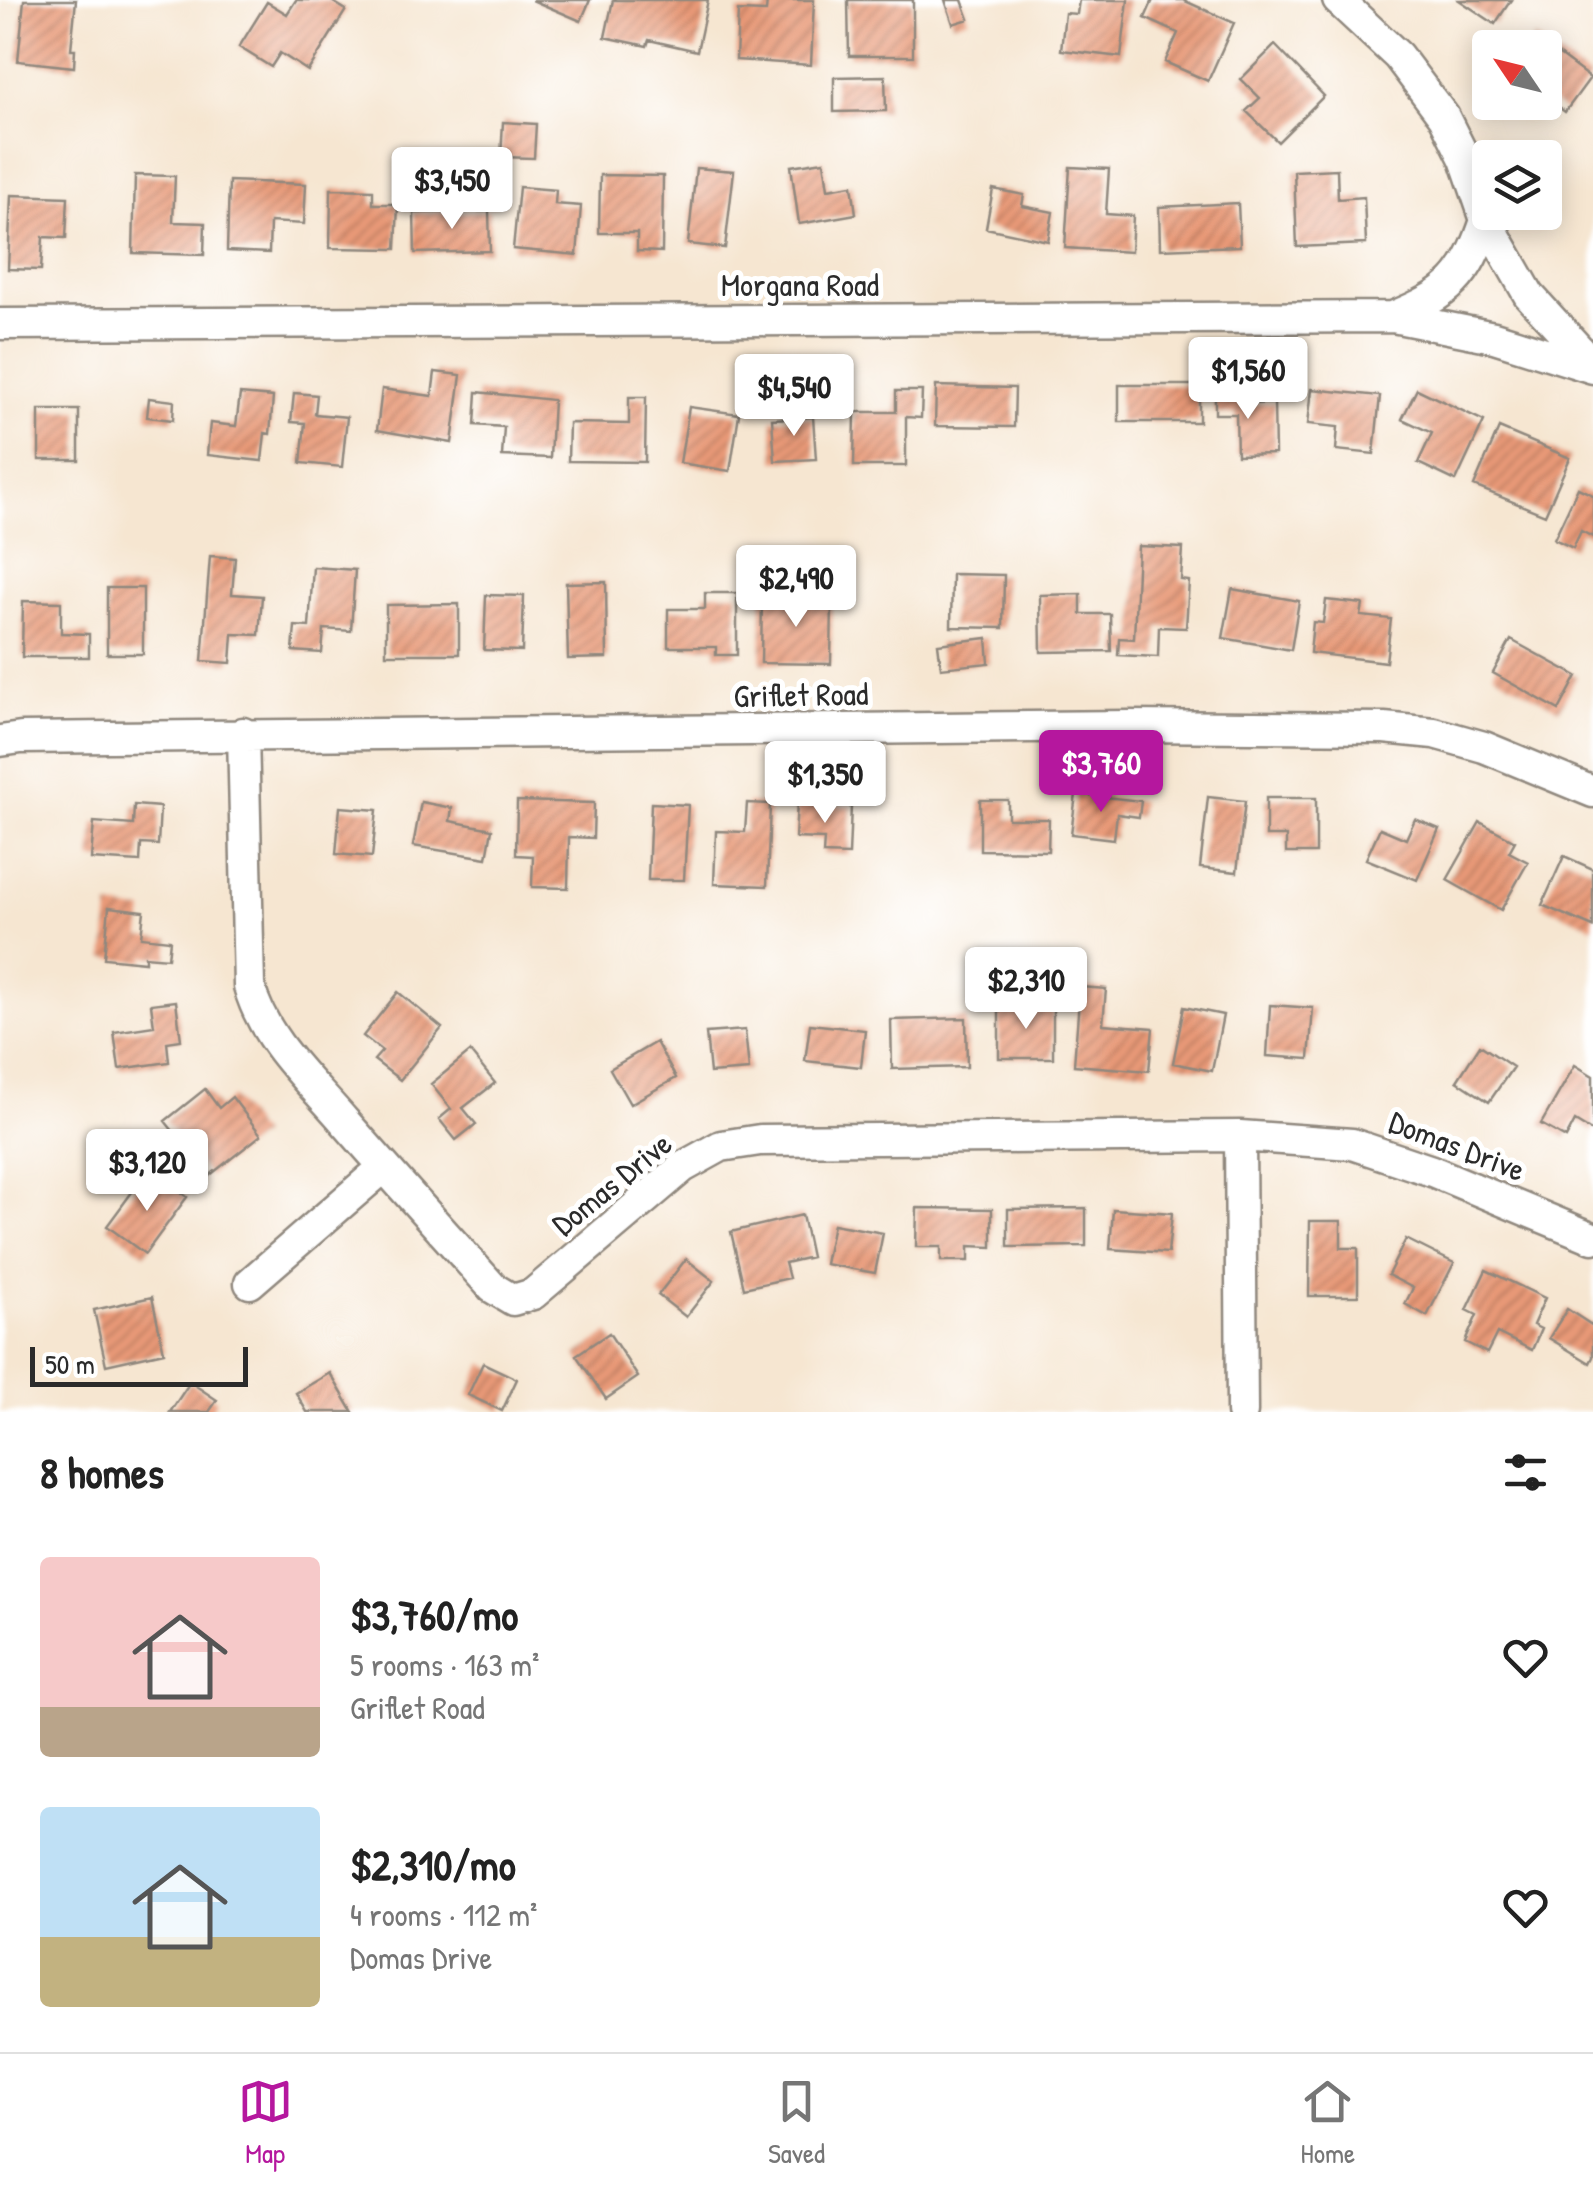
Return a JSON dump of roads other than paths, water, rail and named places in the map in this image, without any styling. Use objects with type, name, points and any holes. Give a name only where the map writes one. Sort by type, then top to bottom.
[{"type":"street","points":[[1338,0],[1398,56],[1444,117],[1472,179]]},
{"type":"street","points":[[1393,317],[1436,300],[1458,278],[1476,250],[1483,230]]},
{"type":"street","points":[[1492,230],[1529,296],[1593,366]]},
{"type":"street","name":"Morgana Road","points":[[0,324],[1393,317],[1494,337],[1593,366]]},
{"type":"street","name":"Griflet Road","points":[[0,741],[243,733],[1129,726],[1384,728],[1434,734],[1484,747],[1593,792]]},
{"type":"street","name":"Domas Drive","points":[[243,733],[249,986],[256,1012],[274,1040],[384,1167],[493,1288],[513,1300],[533,1294],[683,1168],[721,1146],[760,1140],[1240,1136],[1352,1144],[1432,1171],[1593,1238]]},
{"type":"street","points":[[1240,1136],[1242,1412]]},
{"type":"street","points":[[250,1282],[384,1167]]}]
